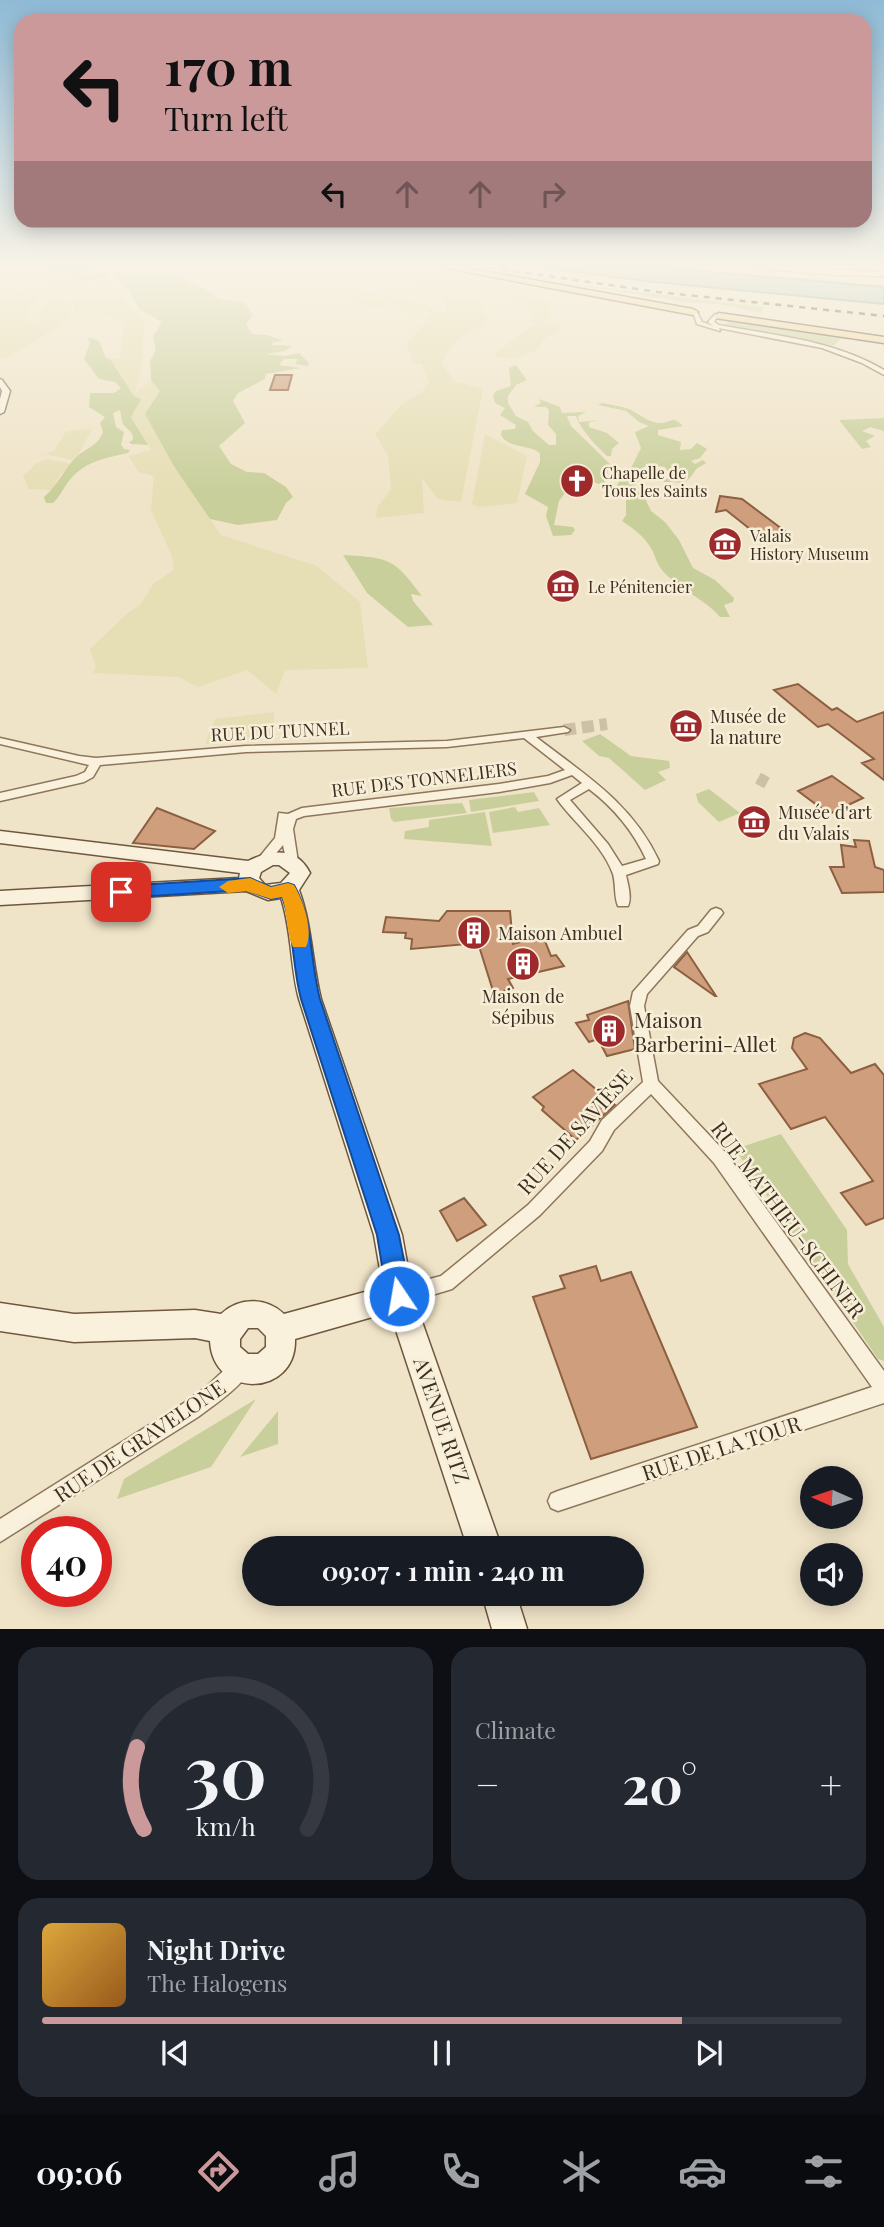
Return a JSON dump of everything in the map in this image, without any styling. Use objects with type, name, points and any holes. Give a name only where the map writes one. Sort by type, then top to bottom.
[{"type":"street","points":[[776,340],[842,352]]},
{"type":"street","points":[[794,340],[842,352],[884,373]]},
{"type":"street","points":[[0,381],[5,388],[0,412]]},
{"type":"street","name":"RUE DU TUNNEL","points":[[0,741],[96,762],[246,749],[424,745],[564,730]]},
{"type":"street","points":[[527,735],[605,796],[647,843],[653,861],[619,874]]},
{"type":"street","points":[[0,797],[80,779],[89,774],[96,762]]},
{"type":"street","name":"RUE DES TONNELIERS","points":[[288,827],[291,817],[302,812],[499,788],[550,779],[572,771]]},
{"type":"street","points":[[589,784],[563,799],[604,847],[619,874],[623,903]]},
{"type":"street","name":"RUE DES TONNELIERS","points":[[255,871],[281,839],[283,815],[288,827]]},
{"type":"street","points":[[255,871],[255,889],[271,893],[295,885],[300,873],[292,862],[288,827]]},
{"type":"street","points":[[0,837],[255,871]]},
{"type":"street","points":[[0,898],[255,871],[276,858],[292,862]]},
{"type":"street","name":"AVENUE RITZ","points":[[288,889],[296,911],[303,972],[310,999],[388,1235],[399,1296],[481,1536]]},
{"type":"street","name":"RUE DE SAVIÈSE","points":[[399,1296],[446,1283],[539,1205],[596,1146],[608,1125],[651,1084],[638,1006],[640,992],[693,933],[703,929],[716,914]]},
{"type":"street","name":"RUE MATHIEU-SCHINER","points":[[651,1084],[720,1158],[884,1387]]},
{"type":"street","points":[[280,1329],[399,1296]]},
{"type":"street","points":[[261,1314],[269,1316],[280,1329],[281,1345],[272,1360],[257,1368],[241,1368],[234,1364],[226,1352],[229,1330],[243,1317],[261,1314]]},
{"type":"street","points":[[0,1317],[75,1328],[195,1324],[229,1330]]},
{"type":"street","name":"RUE DE GRAVELONE","points":[[0,1531],[191,1410],[241,1368]]},
{"type":"street","name":"RUE DE LA TOUR","points":[[558,1501],[884,1393]]},
{"type":"street","points":[[503,1606],[510,1629]]},
{"type":"shaded area","points":[[0,340],[37,340],[6,358],[0,357]]},
{"type":"shaded area","points":[[122,340],[143,340],[135,394],[151,380],[158,386],[160,391],[155,399],[175,468],[221,535],[317,566],[360,602],[368,668],[285,670],[276,694],[247,670],[198,687],[178,677],[93,673],[96,667],[90,649],[140,605],[154,583],[174,570],[172,556],[151,510],[154,476],[139,472],[128,456],[151,450],[131,416],[134,396],[110,359],[120,358]]},
{"type":"shaded area","points":[[410,340],[458,340],[442,363],[454,381],[483,389],[461,502],[438,499],[422,478],[424,513],[376,518],[377,508],[391,489],[388,456],[375,434],[402,404],[422,392],[429,383],[422,364],[414,364],[406,344]]},
{"type":"shaded area","points":[[513,340],[543,340],[538,350],[515,358],[497,357],[495,353]]},
{"type":"shaded area","points":[[92,429],[78,455],[72,460],[45,454],[54,451],[66,431]]},
{"type":"shaded area","points":[[485,434],[527,456],[517,503],[479,507],[472,504]]},
{"type":"shaded area","points":[[47,459],[72,464],[61,474],[52,490],[29,489],[23,476],[37,463]]},
{"type":"shaded area","points":[[274,712],[273,738],[205,744],[215,719]]},
{"type":"green space","points":[[88,340],[99,341],[106,358],[110,359],[134,396],[141,399],[131,417],[148,445],[131,444],[129,442],[133,440],[132,434],[123,424],[120,410],[113,413],[116,427],[124,432],[121,445],[130,450],[128,453],[96,461],[81,469],[53,503],[46,503],[44,497],[71,463],[95,444],[103,432],[100,423],[105,417],[89,407],[90,393],[114,393],[121,388],[115,382],[99,379],[84,359],[90,343]]},
{"type":"green space","points":[[154,340],[281,340],[284,341],[273,342],[272,345],[292,346],[284,351],[266,354],[284,356],[299,353],[309,363],[308,366],[295,364],[298,359],[284,359],[279,365],[301,368],[266,374],[265,379],[238,393],[233,401],[245,423],[219,446],[231,464],[247,472],[264,473],[286,487],[293,497],[286,503],[277,520],[238,525],[210,519],[175,468],[145,414],[160,391],[151,380],[150,361],[156,350]]},
{"type":"green space","points":[[800,340],[840,340],[833,346]]},
{"type":"green space","points":[[516,365],[527,380],[516,385],[508,396],[508,403],[516,416],[528,422],[533,431],[549,445],[556,445],[556,434],[548,425],[549,410],[546,407],[534,407],[541,403],[539,399],[560,407],[562,413],[586,412],[578,416],[579,422],[600,420],[589,422],[589,427],[607,433],[619,443],[612,449],[611,456],[607,456],[585,432],[578,422],[576,416],[567,416],[571,426],[610,464],[604,484],[577,474],[566,475],[562,479],[565,493],[559,501],[554,525],[573,527],[575,530],[571,535],[553,536],[546,516],[548,507],[525,494],[540,462],[540,453],[509,442],[501,435],[502,430],[515,429],[516,425],[500,415],[505,408],[495,403],[493,395],[496,391],[511,386],[509,368]]},
{"type":"green space","points":[[602,403],[629,409],[655,422],[676,421],[683,426],[658,430],[658,435],[681,442],[680,450],[691,449],[697,443],[707,449],[700,458],[691,461],[695,464],[703,460],[706,463],[696,469],[687,481],[664,482],[671,476],[665,467],[647,464],[644,468],[652,469],[653,473],[639,480],[632,490],[643,494],[651,511],[665,522],[679,540],[693,568],[715,580],[734,598],[733,602],[724,605],[730,617],[720,617],[668,577],[660,568],[646,541],[622,521],[626,515],[626,498],[617,495],[615,491],[641,448],[635,432],[649,426],[639,422],[626,411],[598,405]]},
{"type":"green space","points":[[884,418],[884,431],[870,427],[862,431],[875,436],[866,441],[871,447],[862,449],[839,420]]},
{"type":"green space","points":[[343,555],[381,559],[397,567],[422,596],[411,594],[413,601],[433,625],[408,627],[367,593]]},
{"type":"green space","points":[[600,734],[631,756],[669,761],[670,768],[658,772],[666,780],[645,790],[609,758],[599,756],[582,741]]},
{"type":"green space","points":[[709,789],[740,813],[719,822],[698,802],[696,794]]},
{"type":"green space","points":[[534,792],[539,801],[471,812],[469,800]]},
{"type":"green space","points":[[462,803],[467,813],[394,822],[389,808]]},
{"type":"green space","points":[[515,807],[518,812],[539,808],[550,825],[493,833],[489,812]]},
{"type":"green space","points":[[485,812],[492,846],[404,839],[405,831],[429,827],[429,820]]},
{"type":"green space","points":[[781,1134],[847,1230],[848,1264],[884,1327],[884,1361],[878,1359],[735,1149]]},
{"type":"green space","points":[[256,1399],[211,1467],[117,1499],[124,1479]]},
{"type":"green space","points":[[278,1411],[278,1444],[240,1457]]},
{"type":"building","points":[[275,375],[292,375],[288,390],[270,390]]},
{"type":"building","points":[[720,496],[742,499],[786,532],[760,537],[726,510],[716,512]]},
{"type":"building","points":[[798,684],[832,710],[837,708],[857,722],[884,712],[884,780],[862,763],[874,759],[828,724],[818,727],[774,690]]},
{"type":"building","points":[[832,776],[863,798],[829,814],[798,791]]},
{"type":"building","points":[[157,808],[215,831],[194,849],[133,843]]},
{"type":"building","points":[[854,840],[869,841],[875,867],[884,870],[884,892],[842,893],[830,867],[844,867],[841,845],[856,847]]},
{"type":"building","points":[[447,911],[510,911],[513,944],[543,936],[551,956],[556,955],[564,966],[508,979],[513,988],[494,994],[478,943],[411,949],[412,939],[405,938],[406,933],[383,932],[386,917],[439,921]]},
{"type":"building","points":[[687,952],[716,996],[674,967]]},
{"type":"building","name":"Maison Barberini-Allet","points":[[628,1001],[635,1049],[607,1056],[598,1039],[589,1042],[576,1023],[589,1020],[587,1015]]},
{"type":"building","points":[[805,1033],[820,1038],[851,1073],[875,1064],[884,1075],[884,1218],[866,1225],[841,1193],[873,1181],[825,1117],[791,1129],[759,1084],[807,1069],[792,1048],[794,1038]]},
{"type":"building","points":[[573,1070],[615,1105],[576,1140],[542,1110],[544,1107],[533,1097]]},
{"type":"building","points":[[464,1198],[486,1225],[457,1241],[440,1211]]},
{"type":"building","points":[[596,1266],[601,1281],[631,1272],[697,1427],[591,1459],[533,1297],[565,1288],[560,1276]]},
{"type":"tunnel","points":[[564,730],[607,724]]},
{"type":"tunnel","points":[[758,778],[767,783]]},
{"type":"slow traffic","points":[[228,887],[250,884],[262,892],[271,893],[288,889],[296,911],[300,942]]},
{"type":"place","name":"Chapelle de Tous les Saints","points":[[577,481]]},
{"type":"place","name":"Valais History Museum","points":[[725,544]]},
{"type":"place","name":"Le Pénitencier","points":[[563,586]]},
{"type":"place","name":"Musée de la nature","points":[[686,726]]},
{"type":"place","name":"Musée d'art du Valais","points":[[754,822]]},
{"type":"place","name":"Maison Ambuel","points":[[474,933]]},
{"type":"place","name":"Maison de Sépibus","points":[[523,964]]},
{"type":"place","name":"Maison Barberini-Allet","points":[[609,1031]]},
{"type":"route","points":[[121,892],[250,884],[262,892],[288,889],[296,911],[303,972],[310,999],[388,1235],[388,1248],[399,1296]]}]
